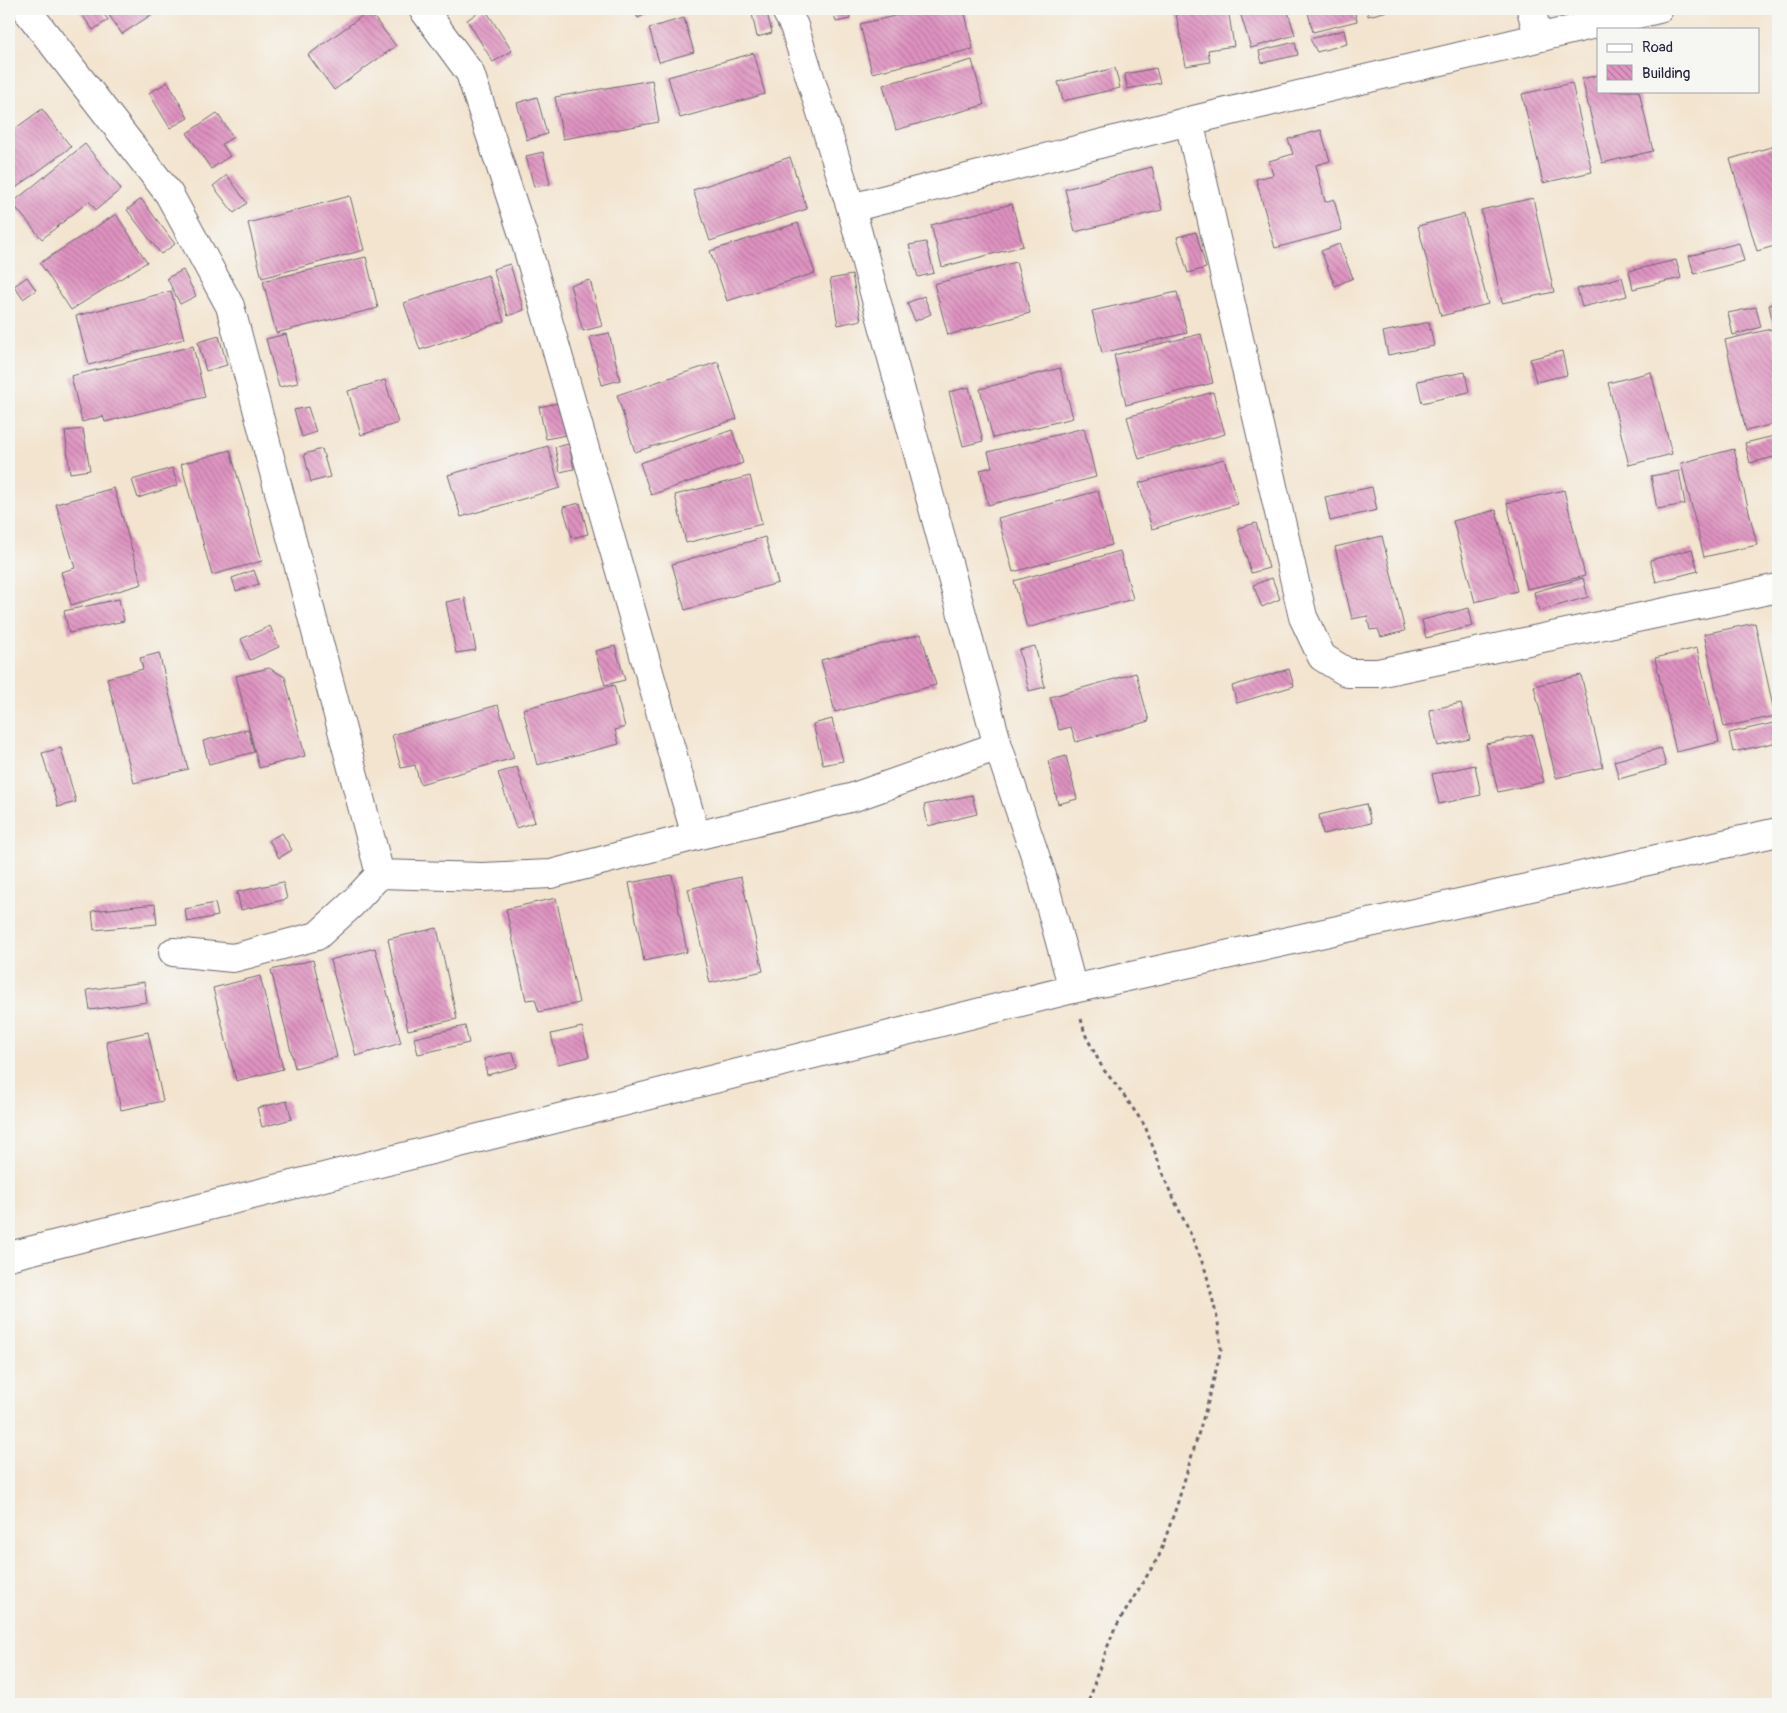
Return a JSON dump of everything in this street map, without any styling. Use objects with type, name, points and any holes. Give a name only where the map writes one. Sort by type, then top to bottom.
[{"type":"street","points":[[29,9],[29,12],[169,194],[230,306],[380,874]]},
{"type":"street","points":[[423,9],[470,73],[501,163],[527,247],[696,836]]},
{"type":"street","points":[[785,9],[794,26],[851,208],[998,746],[1042,876],[1073,989]]},
{"type":"street","points":[[1531,9],[1538,36]]},
{"type":"street","points":[[851,208],[1189,121],[1538,36],[1659,9]]},
{"type":"street","points":[[1189,121],[1303,617],[1322,657],[1348,673],[1378,673],[1778,588]]},
{"type":"street","points":[[173,952],[233,958],[317,936],[351,905],[380,874],[482,877],[551,874],[854,797],[998,746]]},
{"type":"street","points":[[9,1256],[1073,989],[1778,832]]},
{"type":"path","points":[[1073,989],[1085,1034],[1103,1069],[1145,1126],[1168,1187],[1192,1237],[1206,1272],[1218,1322],[1221,1349],[1210,1395],[1177,1505],[1159,1556],[1114,1630],[1096,1677],[1089,1704]]},
{"type":"building","points":[[78,9],[100,9],[108,20],[93,30]]},
{"type":"building","points":[[105,9],[160,9],[122,34]]},
{"type":"building","points":[[485,9],[512,51],[493,62],[467,20]]},
{"type":"building","points":[[633,9],[657,9],[638,18]]},
{"type":"building","points":[[751,9],[766,9],[772,33],[757,37]]},
{"type":"building","points":[[833,9],[848,9],[850,19],[836,22]]},
{"type":"building","points":[[924,9],[964,9],[973,49],[872,73],[860,24]]},
{"type":"building","points":[[1175,9],[1228,9],[1234,46],[1208,50],[1210,62],[1186,66]]},
{"type":"building","points":[[1239,9],[1287,9],[1295,35],[1251,48]]},
{"type":"building","points":[[1307,9],[1354,9],[1357,21],[1313,32]]},
{"type":"building","points":[[1367,9],[1396,9],[1368,16]]},
{"type":"building","points":[[369,11],[396,46],[334,90],[308,55]]},
{"type":"building","points":[[684,18],[694,52],[659,62],[649,28]]},
{"type":"building","points":[[1344,30],[1347,44],[1317,52],[1310,39]]},
{"type":"building","points":[[1295,42],[1298,55],[1262,63],[1259,51]]},
{"type":"building","points":[[754,53],[765,94],[680,118],[668,77]]},
{"type":"building","points":[[972,60],[984,105],[896,130],[883,85]]},
{"type":"building","points":[[1115,68],[1120,88],[1063,101],[1058,82]]},
{"type":"building","points":[[1156,68],[1160,83],[1127,89],[1125,74]]},
{"type":"building","points":[[1597,75],[1597,92],[1639,92],[1653,151],[1602,163],[1582,79]]},
{"type":"building","points":[[652,80],[659,122],[563,139],[555,97]]},
{"type":"building","points":[[168,82],[188,118],[170,128],[149,93]]},
{"type":"building","points":[[1572,83],[1592,172],[1543,183],[1522,94]]},
{"type":"building","points":[[537,97],[547,134],[527,140],[517,103]]},
{"type":"building","points":[[42,109],[71,147],[9,193],[9,133]]},
{"type":"building","points":[[217,113],[233,137],[222,144],[230,156],[211,169],[187,133]]},
{"type":"building","points":[[1321,130],[1330,161],[1316,165],[1325,202],[1334,199],[1342,230],[1275,248],[1256,179],[1273,175],[1269,161],[1293,154],[1288,139]]},
{"type":"building","points":[[85,144],[121,189],[96,210],[89,201],[42,239],[12,203]]},
{"type":"building","points":[[1778,145],[1778,245],[1757,251],[1730,159]]},
{"type":"building","points":[[543,152],[550,184],[534,187],[526,156]]},
{"type":"building","points":[[790,157],[807,209],[710,241],[693,190]]},
{"type":"building","points":[[1152,167],[1162,210],[1075,232],[1065,189]]},
{"type":"building","points":[[227,175],[247,203],[234,213],[213,186]]},
{"type":"building","points":[[350,196],[364,250],[262,278],[248,223]]},
{"type":"building","points":[[1533,198],[1554,292],[1502,303],[1481,210]]},
{"type":"building","points":[[141,199],[175,244],[161,254],[127,210]]},
{"type":"building","points":[[1012,204],[1023,246],[942,267],[931,225]]},
{"type":"building","points":[[116,214],[147,262],[71,310],[40,263]]},
{"type":"building","points":[[1464,214],[1488,304],[1441,316],[1418,226]]},
{"type":"building","points":[[798,223],[815,273],[727,301],[710,251]]},
{"type":"building","points":[[1196,232],[1206,268],[1188,273],[1177,237]]},
{"type":"building","points":[[926,242],[934,273],[918,277],[909,245]]},
{"type":"building","points":[[1739,243],[1744,261],[1694,274],[1689,256]]},
{"type":"building","points":[[1339,244],[1353,278],[1335,286],[1321,251]]},
{"type":"building","points":[[366,257],[378,308],[276,333],[263,281]]},
{"type":"building","points":[[1676,260],[1681,278],[1633,289],[1629,271]]},
{"type":"building","points":[[1016,262],[1030,313],[948,335],[934,284]]},
{"type":"building","points":[[510,264],[524,310],[508,316],[493,269]]},
{"type":"building","points":[[183,270],[196,296],[180,304],[167,278]]},
{"type":"building","points":[[488,275],[504,321],[420,350],[404,303]]},
{"type":"building","points":[[852,275],[861,320],[838,325],[830,279]]},
{"type":"building","points":[[27,277],[36,290],[23,299],[14,286]]},
{"type":"building","points":[[1622,277],[1627,296],[1582,307],[1577,289]]},
{"type":"building","points":[[590,280],[602,326],[583,331],[570,285]]},
{"type":"building","points":[[171,291],[184,339],[89,365],[76,316]]},
{"type":"building","points":[[1177,292],[1187,333],[1102,353],[1092,311]]},
{"type":"building","points":[[924,296],[931,314],[915,321],[907,303]]},
{"type":"building","points":[[1778,303],[1778,328],[1774,329],[1769,305]]},
{"type":"building","points":[[1756,307],[1761,327],[1733,335],[1728,313]]},
{"type":"building","points":[[1429,322],[1434,346],[1388,355],[1383,332]]},
{"type":"building","points":[[1771,329],[1778,358],[1778,423],[1746,431],[1725,340]]},
{"type":"building","points":[[609,333],[620,380],[602,385],[590,337]]},
{"type":"building","points":[[286,334],[298,383],[279,387],[266,339]]},
{"type":"building","points":[[1201,334],[1213,383],[1126,405],[1114,355]]},
{"type":"building","points":[[219,336],[227,365],[206,371],[198,342]]},
{"type":"building","points":[[193,346],[205,397],[105,422],[103,416],[82,422],[71,376]]},
{"type":"building","points":[[1562,351],[1567,375],[1536,382],[1530,359]]},
{"type":"building","points":[[718,362],[737,419],[635,452],[617,395]]},
{"type":"building","points":[[1060,368],[1073,418],[993,438],[980,389]]},
{"type":"building","points":[[1465,372],[1469,392],[1422,403],[1417,381]]},
{"type":"building","points":[[1651,372],[1672,454],[1629,465],[1608,383]]},
{"type":"building","points":[[385,380],[398,423],[361,435],[348,391]]},
{"type":"building","points":[[969,387],[983,441],[963,446],[949,392]]},
{"type":"building","points":[[1213,392],[1225,434],[1139,459],[1127,417]]},
{"type":"building","points":[[558,403],[566,435],[546,439],[539,407]]},
{"type":"building","points":[[308,407],[316,432],[302,437],[294,410]]},
{"type":"building","points":[[1084,428],[1096,477],[988,505],[980,470],[992,467],[988,452]]},
{"type":"building","points":[[83,429],[90,470],[70,473],[65,431]]},
{"type":"building","points":[[732,430],[743,463],[651,495],[640,463]]},
{"type":"building","points":[[1778,435],[1778,456],[1750,463],[1745,443]]},
{"type":"building","points":[[569,444],[574,469],[560,472],[555,447]]},
{"type":"building","points":[[548,446],[560,488],[461,517],[448,475]]},
{"type":"building","points":[[322,449],[330,477],[311,482],[304,454]]},
{"type":"building","points":[[1734,449],[1757,545],[1704,557],[1681,463]]},
{"type":"building","points":[[230,450],[262,561],[212,575],[181,464]]},
{"type":"building","points":[[1224,459],[1238,504],[1152,529],[1139,483]]},
{"type":"building","points":[[172,468],[178,485],[138,498],[132,480]]},
{"type":"building","points":[[1679,471],[1685,504],[1657,509],[1651,476]]},
{"type":"building","points":[[750,476],[762,524],[686,543],[675,495]]},
{"type":"building","points":[[1372,487],[1377,510],[1330,521],[1325,497]]},
{"type":"building","points":[[114,488],[142,584],[71,605],[61,572],[75,568],[56,504]]},
{"type":"building","points":[[1564,490],[1585,576],[1527,589],[1507,503]]},
{"type":"building","points":[[1098,491],[1112,545],[1013,572],[998,518]]},
{"type":"building","points":[[580,503],[588,534],[572,538],[563,507]]},
{"type":"building","points":[[1496,510],[1517,591],[1475,602],[1453,521]]},
{"type":"building","points":[[1256,523],[1269,568],[1251,573],[1238,528]]},
{"type":"building","points":[[1382,536],[1405,631],[1381,637],[1378,629],[1370,630],[1367,616],[1352,619],[1335,547]]},
{"type":"building","points":[[765,537],[778,583],[685,610],[672,564]]},
{"type":"building","points":[[1692,549],[1698,571],[1656,582],[1650,560]]},
{"type":"building","points":[[1120,551],[1133,599],[1027,628],[1014,581]]},
{"type":"building","points":[[254,570],[259,584],[236,591],[232,578]]},
{"type":"building","points":[[1272,578],[1280,599],[1262,607],[1253,585]]},
{"type":"building","points":[[1583,578],[1588,597],[1539,611],[1534,592]]},
{"type":"building","points":[[465,598],[476,650],[456,653],[446,602]]},
{"type":"building","points":[[119,599],[124,621],[69,633],[64,611]]},
{"type":"building","points":[[1469,608],[1473,626],[1426,638],[1422,620]]},
{"type":"building","points":[[1755,623],[1775,716],[1724,727],[1704,634]]},
{"type":"building","points":[[270,626],[279,647],[250,660],[241,639]]},
{"type":"building","points":[[921,634],[936,685],[835,712],[821,660]]},
{"type":"building","points":[[615,646],[625,680],[605,685],[595,651]]},
{"type":"building","points":[[1035,646],[1045,687],[1029,691],[1019,650]]},
{"type":"building","points":[[1697,648],[1719,742],[1676,752],[1655,658]]},
{"type":"building","points":[[159,653],[188,769],[134,783],[107,678],[143,669],[140,658]]},
{"type":"building","points":[[269,668],[285,677],[305,756],[259,768],[236,676]]},
{"type":"building","points":[[1289,669],[1294,686],[1237,703],[1232,686]]},
{"type":"building","points":[[1136,673],[1149,721],[1076,742],[1071,727],[1059,730],[1050,697]]},
{"type":"building","points":[[1581,675],[1603,767],[1556,778],[1534,686]]},
{"type":"building","points":[[614,685],[625,727],[615,730],[619,744],[537,765],[523,709]]},
{"type":"building","points":[[1461,703],[1470,739],[1438,746],[1429,710]]},
{"type":"building","points":[[498,705],[514,758],[420,784],[415,765],[401,768],[392,735]]},
{"type":"building","points":[[832,719],[843,761],[823,765],[813,724]]},
{"type":"building","points":[[1778,722],[1778,742],[1733,752],[1729,733]]},
{"type":"building","points":[[248,729],[254,752],[209,764],[203,741]]},
{"type":"building","points":[[1532,734],[1544,782],[1498,792],[1486,744]]},
{"type":"building","points":[[61,748],[76,802],[58,807],[42,753]]},
{"type":"building","points":[[1661,748],[1666,766],[1619,779],[1614,761]]},
{"type":"building","points":[[1066,756],[1077,799],[1058,804],[1048,761]]},
{"type":"building","points":[[1475,765],[1481,795],[1439,804],[1432,774]]},
{"type":"building","points":[[517,767],[535,822],[516,828],[498,773]]},
{"type":"building","points":[[972,795],[977,814],[928,826],[924,805]]},
{"type":"building","points":[[1366,804],[1371,823],[1323,834],[1319,815]]},
{"type":"building","points":[[282,833],[292,850],[279,858],[269,840]]},
{"type":"building","points":[[672,875],[687,952],[644,961],[629,883]]},
{"type":"building","points":[[741,877],[763,971],[710,983],[688,889]]},
{"type":"building","points":[[283,882],[287,899],[241,910],[237,892]]},
{"type":"building","points":[[556,898],[579,1003],[539,1012],[535,999],[526,1000],[506,909]]},
{"type":"building","points":[[215,903],[218,916],[187,922],[185,909]]},
{"type":"building","points":[[155,904],[157,924],[94,930],[92,911]]},
{"type":"building","points":[[437,928],[457,1019],[408,1030],[388,939]]},
{"type":"building","points":[[375,948],[401,1043],[356,1056],[330,960]]},
{"type":"building","points":[[313,960],[337,1057],[295,1068],[271,970]]},
{"type":"building","points":[[260,976],[283,1069],[236,1081],[213,988]]},
{"type":"building","points":[[144,982],[147,1002],[90,1010],[87,990]]},
{"type":"building","points":[[465,1026],[469,1043],[418,1054],[414,1038]]},
{"type":"building","points":[[582,1027],[589,1057],[558,1064],[551,1034]]},
{"type":"building","points":[[148,1032],[163,1101],[121,1110],[106,1041]]},
{"type":"building","points":[[513,1052],[517,1067],[487,1075],[484,1059]]},
{"type":"building","points":[[287,1101],[292,1119],[262,1127],[257,1108]]}]
